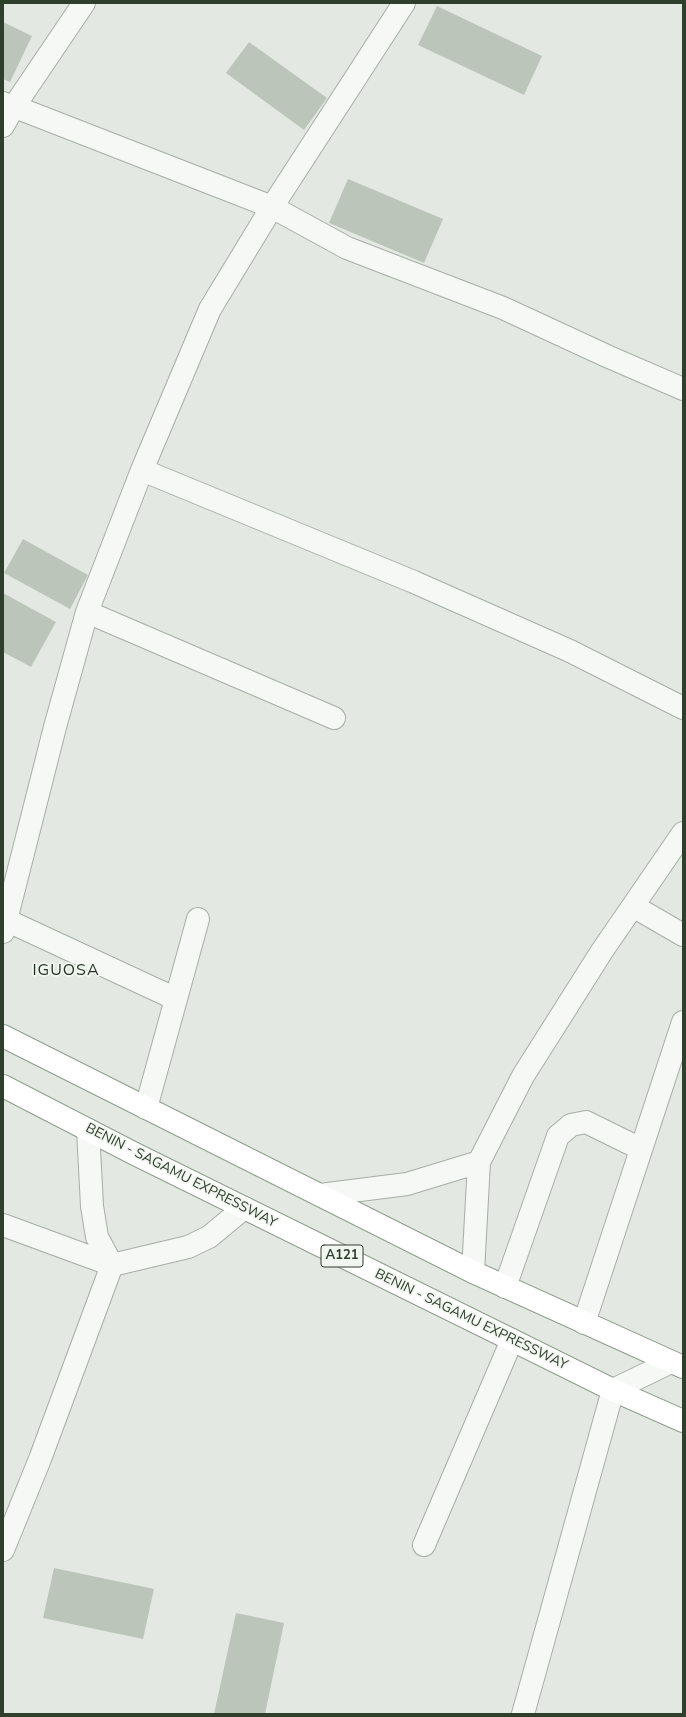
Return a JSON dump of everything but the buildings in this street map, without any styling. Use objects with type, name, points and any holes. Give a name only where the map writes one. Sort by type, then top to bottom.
[{"type":"highway","points":[[3,1036],[473,1272],[677,1365]]},
{"type":"highway","name":"BENIN - SAGAMU EXPRESSWAY","points":[[3,1086],[244,1208],[613,1390],[683,1421]]},
{"type":"street","points":[[6,112],[84,3]]},
{"type":"street","points":[[176,999],[5,926],[55,727],[87,612],[142,470],[210,309],[272,207],[404,3]]},
{"type":"street","points":[[6,112],[23,110],[272,207],[347,248],[503,308],[609,358],[683,389]]},
{"type":"street","points":[[142,470],[414,582],[570,651],[683,708]]},
{"type":"street","points":[[87,612],[334,718]]},
{"type":"street","points":[[473,1272],[479,1162],[523,1076],[633,906],[683,833]]},
{"type":"street","points":[[633,906],[683,935]]},
{"type":"street","points":[[146,1108],[198,919]]},
{"type":"street","points":[[584,1323],[683,1022]]},
{"type":"street","points":[[505,1287],[558,1136],[571,1125],[586,1122],[641,1148]]},
{"type":"street","points":[[3,1550],[40,1459],[112,1265],[97,1236],[92,1206],[88,1130]]},
{"type":"street","points":[[320,1196],[407,1184],[479,1162]]},
{"type":"street","points":[[3,1225],[112,1265],[188,1247],[209,1237],[244,1208]]},
{"type":"street","points":[[424,1545],[512,1340]]},
{"type":"street","points":[[523,1714],[613,1390],[677,1365]]},
{"type":"district","name":"IGUOSA","points":[[66,971]]}]
